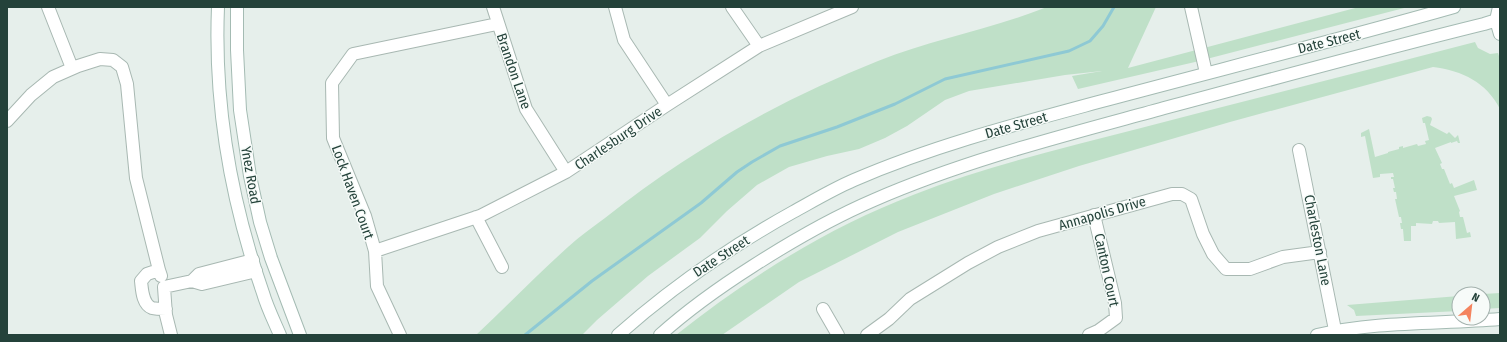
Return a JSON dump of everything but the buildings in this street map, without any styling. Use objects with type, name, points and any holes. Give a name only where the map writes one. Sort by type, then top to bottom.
[{"type":"street","points":[[48,7],[72,68]]},
{"type":"street","name":"Ynez Road","points":[[218,7],[217,60],[223,128],[228,158],[240,215],[254,266],[263,294],[280,335]]},
{"type":"street","name":"Ynez Road","points":[[237,7],[237,50],[240,110],[250,176],[260,222],[271,258],[300,335]]},
{"type":"street","name":"Brandon Lane","points":[[493,7],[497,24],[526,109],[566,172]]},
{"type":"street","points":[[615,7],[624,40],[667,105]]},
{"type":"street","points":[[732,7],[760,46]]},
{"type":"street","name":"Charlesburg Drive","points":[[375,251],[476,217],[566,172],[760,46],[852,7]]},
{"type":"street","points":[[1192,7],[1206,73]]},
{"type":"street","name":"Date Street","points":[[618,335],[662,298],[728,250],[772,224],[852,181],[910,158],[1021,122],[1370,31],[1454,7]]},
{"type":"street","points":[[1500,7],[1498,19],[1500,34]]},
{"type":"street","name":"Date Street","points":[[660,335],[704,298],[817,227],[874,200],[924,180],[997,156],[1092,128],[1498,19]]},
{"type":"street","name":"Lock Haven Court","points":[[400,335],[377,286],[375,251],[365,216],[333,138],[332,83],[353,54],[497,24]]},
{"type":"street","points":[[7,120],[31,95],[53,77],[72,68],[100,59],[113,60],[122,67],[127,84],[136,178],[164,287],[171,335]]},
{"type":"street","name":"Charleston Lane","points":[[1299,150],[1336,333]]},
{"type":"street","name":"Annapolis Drive","points":[[867,335],[889,319],[910,299],[968,263],[998,247],[1038,231],[1172,194],[1182,194],[1191,198],[1203,234],[1213,254],[1226,269],[1250,269],[1283,258],[1320,252]]},
{"type":"street","name":"Canton Court","points":[[1089,335],[1098,331],[1116,318],[1115,303],[1094,215]]},
{"type":"street","points":[[476,217],[502,267]]},
{"type":"street","points":[[164,287],[192,281],[199,274],[262,265],[267,270],[290,332],[294,335]]},
{"type":"street","points":[[159,270],[147,274],[141,280],[142,288],[146,303],[152,308],[166,309]]},
{"type":"street","points":[[823,309],[838,335]]},
{"type":"street","points":[[1317,335],[1388,325],[1500,320]]},
{"type":"green space","points":[[1047,7],[1156,7],[1128,68],[1359,7],[1408,7],[1195,62],[1078,89],[1072,76],[1102,71],[1065,75],[969,91],[945,100],[907,126],[885,138],[859,149],[789,167],[757,185],[727,211],[700,238],[648,276],[582,335],[476,335],[582,235],[668,171],[736,129],[770,110],[841,76],[878,61],[920,46],[1005,22]]},
{"type":"green space","points":[[1475,42],[1478,48],[1490,54],[1498,53],[1500,59],[1500,109],[1488,92],[1472,79],[1454,71],[1433,67],[1230,122],[1079,166],[994,194],[898,232],[799,282],[722,335],[676,335],[731,294],[789,256],[850,223],[913,195],[997,166],[1054,150]]},
{"type":"green space","points":[[1427,116],[1431,117],[1432,119],[1430,125],[1447,134],[1449,132],[1455,138],[1458,135],[1460,143],[1457,141],[1451,142],[1435,148],[1442,163],[1440,164],[1442,169],[1444,169],[1450,184],[1452,183],[1454,188],[1474,180],[1477,190],[1454,196],[1460,211],[1460,217],[1463,217],[1467,233],[1470,232],[1471,237],[1456,239],[1455,222],[1439,223],[1438,221],[1433,221],[1432,224],[1416,223],[1416,226],[1411,226],[1411,241],[1404,241],[1403,229],[1401,229],[1400,223],[1402,223],[1401,217],[1399,217],[1395,199],[1397,199],[1396,192],[1394,192],[1393,188],[1395,188],[1393,179],[1391,179],[1391,177],[1394,177],[1393,173],[1380,174],[1380,177],[1373,178],[1365,136],[1361,137],[1361,133],[1369,129],[1375,157],[1399,149],[1399,147],[1403,146],[1403,148],[1417,144],[1418,146],[1426,144],[1425,141],[1429,140],[1425,123],[1423,123],[1422,118]]},
{"type":"green space","points":[[1500,293],[1500,308],[1491,309],[1491,294]]},
{"type":"green space","points":[[1451,297],[1451,311],[1356,316],[1354,310],[1347,305]]},
{"type":"waterway","points":[[525,335],[592,281],[701,203],[737,172],[780,146],[837,127],[895,104],[945,79],[1069,51],[1090,41],[1103,26],[1114,7]]}]
